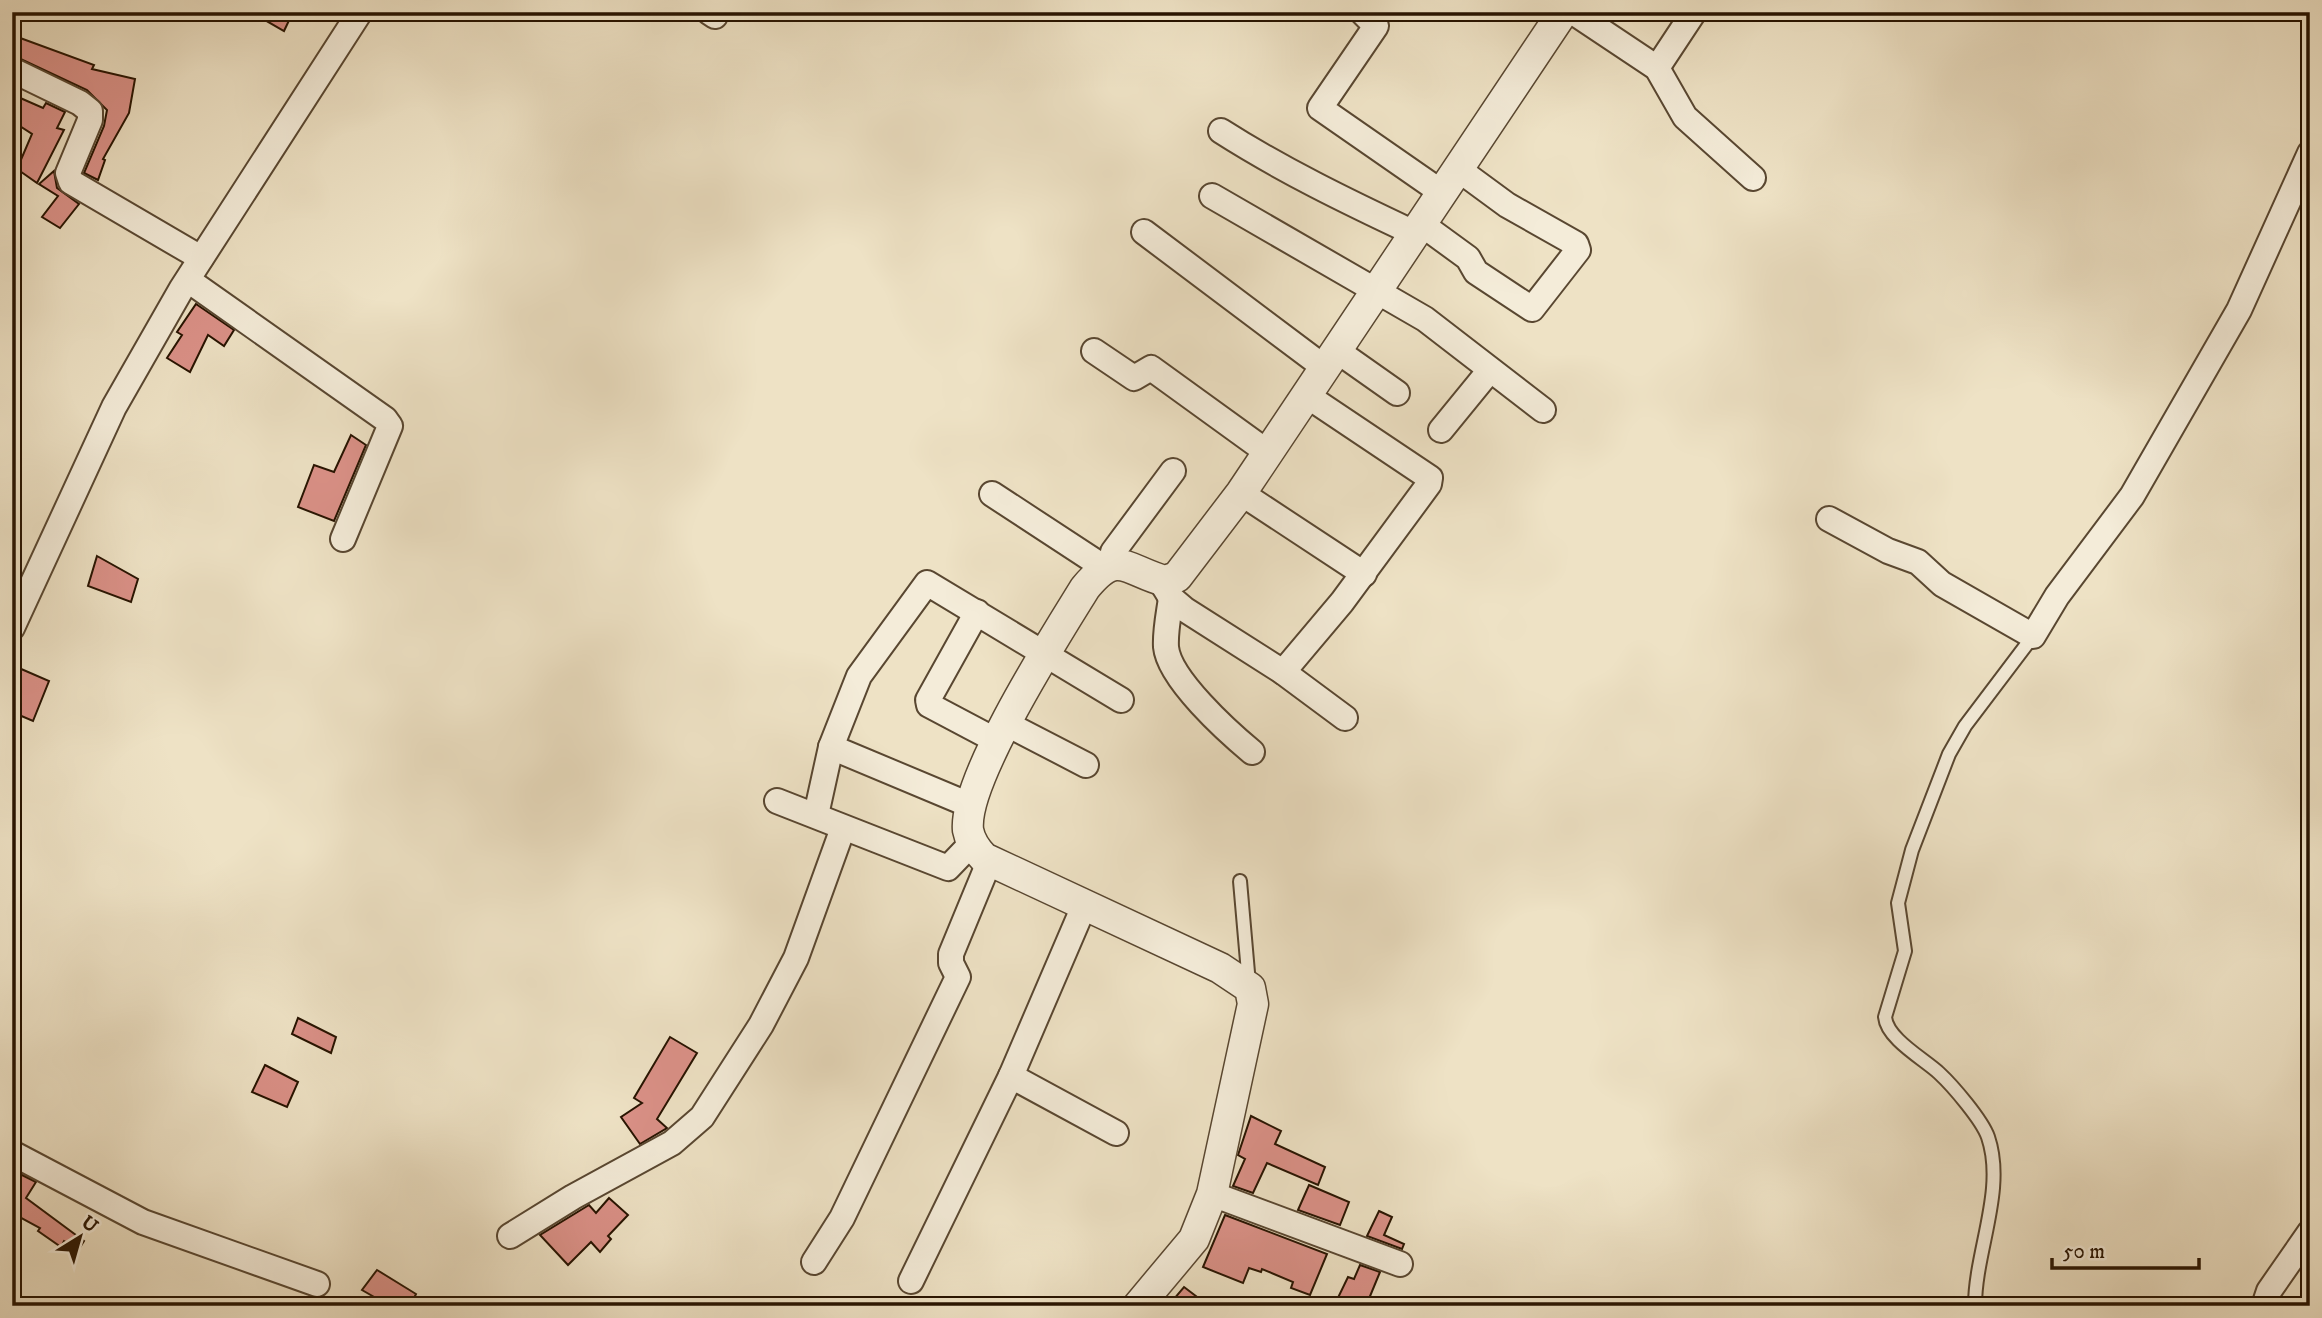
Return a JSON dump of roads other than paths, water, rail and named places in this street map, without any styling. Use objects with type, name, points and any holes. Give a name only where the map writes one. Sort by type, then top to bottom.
[{"type":"street","points":[[12,628],[104,424],[201,258],[360,12]]},
{"type":"street","points":[[1221,131],[1270,162],[1286,167],[1347,201],[1417,228],[1468,258],[1476,272],[1532,309],[1578,250],[1576,244],[1507,205],[1449,180],[1320,108],[1376,26],[1362,12]]},
{"type":"street","points":[[1252,752],[1210,716],[1177,672],[1166,649],[1165,589],[1241,493],[1563,12]]},
{"type":"street","points":[[1573,12],[1657,68],[1685,117],[1753,177]]},
{"type":"street","points":[[1657,68],[1695,12]]},
{"type":"street","points":[[12,70],[80,103],[90,111],[90,120],[68,173],[71,182],[201,258]]},
{"type":"street","points":[[1829,519],[1888,551],[1918,562],[1941,584],[2031,635],[2132,496],[2239,310],[2310,153]]},
{"type":"street","points":[[1212,195],[1425,319],[1543,410]]},
{"type":"street","points":[[1144,232],[1331,359],[1397,393]]},
{"type":"street","points":[[188,280],[390,426],[344,539]]},
{"type":"street","points":[[1094,351],[1134,378],[1151,368],[1267,452]]},
{"type":"street","points":[[1441,430],[1490,370]]},
{"type":"street","points":[[1283,672],[1364,574],[1429,484],[1430,478],[1306,395]]},
{"type":"street","points":[[1138,1306],[1194,1239],[1212,1194],[1253,1004],[1250,988],[1220,968],[1084,906],[981,852],[968,826],[975,793],[1002,732],[1045,654],[1085,589],[1108,566],[1113,552],[1173,471]]},
{"type":"street","points":[[1241,493],[1364,574]]},
{"type":"street","points":[[992,494],[1108,566],[1125,564],[1165,589],[1345,718]]},
{"type":"street","points":[[816,816],[831,747],[862,670],[927,583],[1121,701]]},
{"type":"street","points":[[976,612],[928,700],[929,705],[1086,765]]},
{"type":"street","points":[[831,747],[972,806]]},
{"type":"street","points":[[776,801],[948,868],[981,852]]},
{"type":"street","points":[[510,1236],[573,1197],[663,1149],[702,1117],[761,1025],[796,958],[843,828]]},
{"type":"street","points":[[814,1262],[842,1217],[958,976],[951,963],[951,954],[981,852]]},
{"type":"street","points":[[911,1281],[1011,1076],[1084,906]]},
{"type":"street","points":[[1011,1076],[1116,1133]]},
{"type":"street","points":[[12,1153],[143,1222],[317,1284]]},
{"type":"street","points":[[1212,1194],[1400,1264]]},
{"type":"street","points":[[2264,1306],[2269,1291],[2310,1232]]},
{"type":"lane","points":[[1975,1306],[1975,1284],[1992,1187],[1993,1154],[1989,1139],[1942,1075],[1888,1028],[1886,1010],[1905,951],[1898,903],[1912,850],[1949,754],[1965,726],[2031,635]]},
{"type":"lane","points":[[1240,881],[1250,988]]}]
